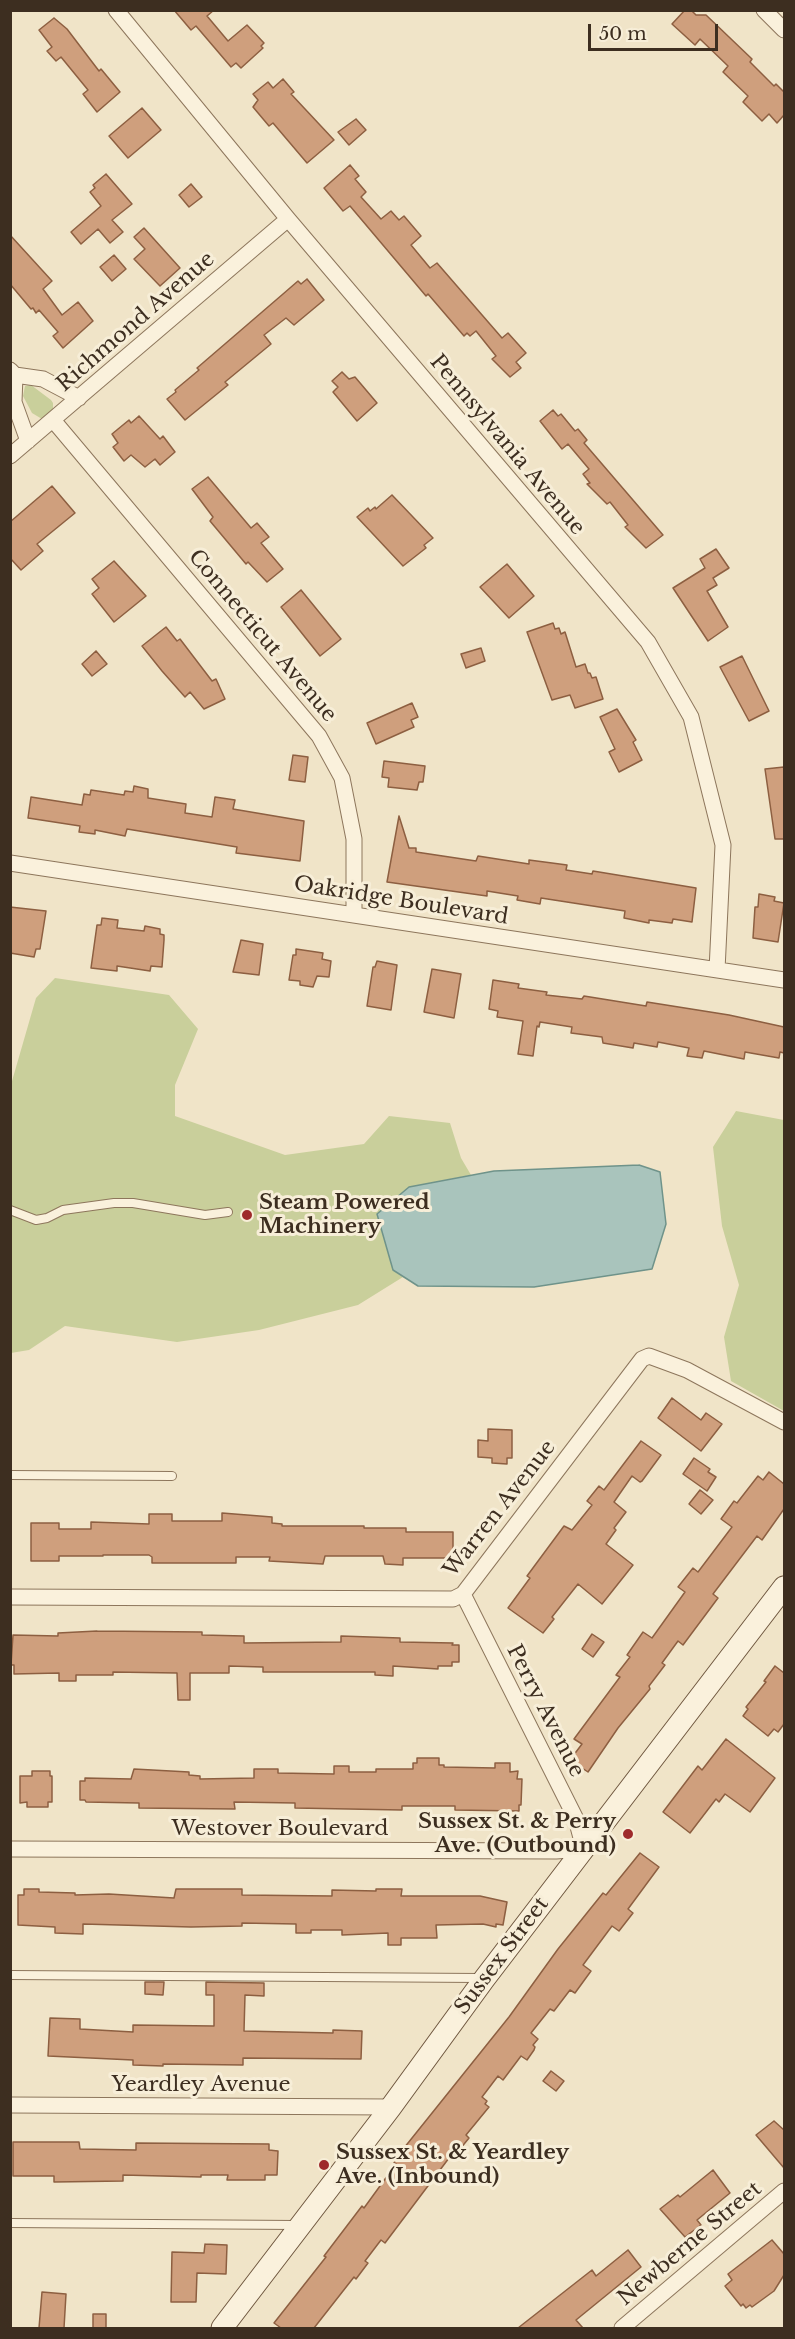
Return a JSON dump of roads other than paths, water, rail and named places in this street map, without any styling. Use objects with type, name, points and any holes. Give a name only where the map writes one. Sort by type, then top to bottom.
[{"type":"street","name":"Pennsylvania Avenue","points":[[116,10],[288,219],[648,642],[691,717],[723,845],[717,970]]},
{"type":"street","points":[[764,10],[784,30]]},
{"type":"street","name":"Richmond Avenue","points":[[10,456],[288,219]]},
{"type":"street","points":[[28,441],[14,402],[13,372],[43,379],[79,398]]},
{"type":"street","name":"Connecticut Avenue","points":[[53,420],[318,736],[342,778],[354,839],[354,915]]},
{"type":"street","name":"Oakridge Boulevard","points":[[10,863],[784,980]]},
{"type":"street","name":"Warren Avenue","points":[[10,1597],[453,1599],[463,1594],[642,1359],[649,1356],[687,1370],[784,1422]]},
{"type":"street","name":"Sussex Street","points":[[222,2328],[391,2108],[485,1978],[784,1587]]},
{"type":"street","name":"Perry Avenue","points":[[463,1594],[576,1819],[584,1849]]},
{"type":"street","name":"Westover Boulevard","points":[[10,1848],[544,1851],[584,1849]]},
{"type":"street","name":"Yeardley Avenue","points":[[10,2104],[391,2108]]},
{"type":"street","name":"Newberne Street","points":[[622,2328],[784,2191]]},
{"type":"lane","points":[[10,1210],[36,1220],[47,1218],[63,1210],[114,1203],[133,1203],[205,1215],[228,1212]]},
{"type":"lane","points":[[10,1475],[172,1476]]},
{"type":"lane","points":[[10,1975],[485,1978]]},
{"type":"lane","points":[[10,2223],[301,2225]]},
{"type":"water","points":[[639,1165],[660,1172],[666,1224],[652,1269],[534,1287],[418,1286],[393,1270],[377,1214],[409,1187],[494,1171]]},
{"type":"place","name":"Steam Powered Machinery","points":[[247,1215]]},
{"type":"place","name":"Sussex St. & Perry Ave. (Outbound)","points":[[628,1834]]},
{"type":"place","name":"Sussex St. & Yeardley Ave. (Inbound)","points":[[324,2165]]}]
